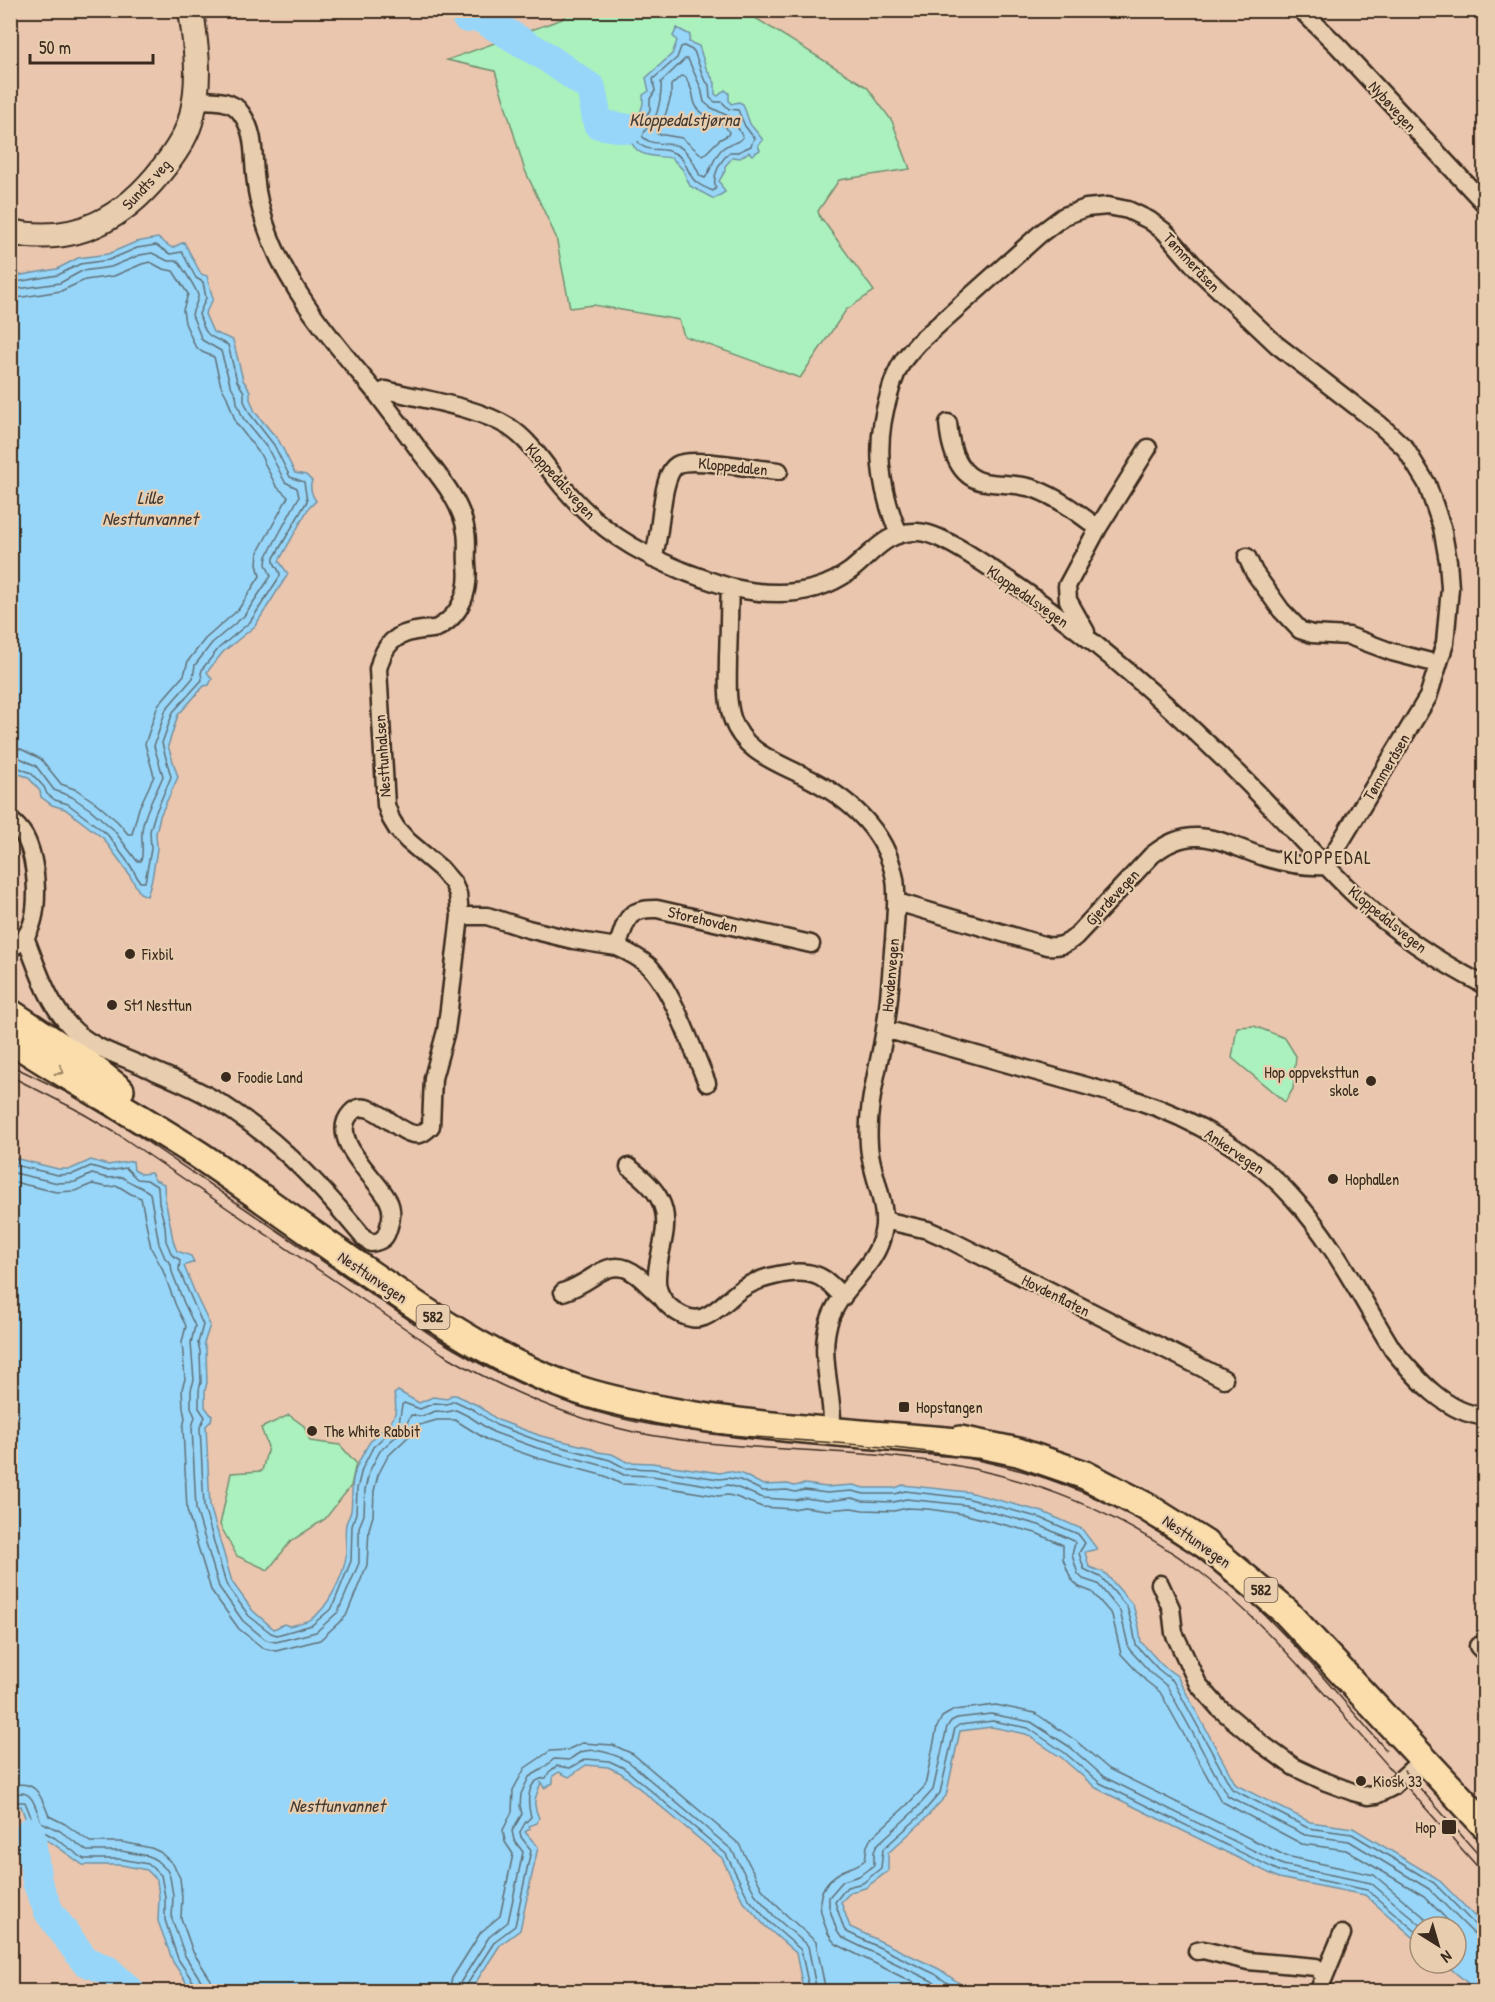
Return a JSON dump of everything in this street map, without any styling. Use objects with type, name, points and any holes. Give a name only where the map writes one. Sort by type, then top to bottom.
[{"type":"main road","name":"Nesttunvegen","points":[[10,1013],[90,1066],[166,1126],[198,1155]]},
{"type":"main road","name":"Nesttunvegen","points":[[10,1040],[198,1155],[424,1311],[497,1355],[573,1388],[607,1398],[698,1416],[765,1426],[978,1444]]},
{"type":"main road","name":"Nesttunvegen","points":[[698,1416],[766,1418],[894,1427],[1017,1452],[1085,1475],[1145,1506],[1205,1544],[1285,1611],[1485,1824]]},
{"type":"street","name":"Sundts veg","points":[[10,232],[34,236],[57,236],[101,223],[123,210],[156,178],[172,157],[192,118],[198,83],[191,10]]},
{"type":"street","name":"Nybøvegen","points":[[1301,10],[1485,203]]},
{"type":"street","points":[[195,100],[231,103],[247,122],[252,135],[259,203],[277,253],[306,305],[323,329],[377,394]]},
{"type":"street","name":"Tømmeråsen","points":[[899,534],[885,497],[879,449],[882,415],[903,362],[918,343],[1040,234],[1064,216],[1086,208],[1108,206],[1128,210],[1149,220],[1165,232],[1198,270],[1277,345],[1379,424],[1405,448],[1427,484],[1442,527],[1448,561],[1449,617],[1445,643],[1428,697],[1326,866]]},
{"type":"street","name":"Kloppedalsvegen","points":[[377,394],[386,390],[479,413],[506,425],[520,435],[562,487],[592,517],[626,544],[653,558],[730,587],[773,594],[795,594],[811,590],[833,582],[850,571],[882,542],[899,534],[920,532],[962,551],[1014,584],[1093,642],[1136,678],[1244,779],[1360,899],[1418,946],[1485,986]]},
{"type":"street","name":"Nesttunhalsen","points":[[14,947],[56,1009],[79,1035],[101,1049],[202,1093],[234,1112],[262,1132],[312,1178],[364,1238],[371,1243],[386,1237],[391,1210],[388,1200],[358,1161],[351,1148],[346,1138],[346,1119],[352,1111],[364,1107],[411,1134],[420,1134],[431,1126],[433,1078],[446,1031],[460,916],[458,894],[453,883],[397,829],[386,805],[378,669],[381,656],[388,645],[399,635],[437,629],[453,617],[465,597],[469,577],[466,532],[458,509],[445,484],[377,394]]},
{"type":"street","points":[[948,423],[955,457],[966,473],[984,482],[1019,484],[1036,490],[1060,501],[1098,528]]},
{"type":"street","name":"Kloppedalsvegen","points":[[1093,642],[1068,600],[1067,586],[1098,528],[1148,448]]},
{"type":"street","name":"Kloppedalen","points":[[653,558],[664,490],[675,466],[684,462],[699,461],[779,471]]},
{"type":"street","points":[[1247,557],[1254,572],[1281,610],[1300,630],[1312,634],[1349,636],[1392,652],[1438,664]]},
{"type":"street","name":"Hovdenvegen","points":[[730,587],[728,686],[732,719],[738,731],[757,752],[838,794],[859,813],[872,827],[891,864],[895,879],[897,902],[885,1029],[870,1105],[869,1124],[869,1147],[884,1220],[884,1232],[872,1257],[830,1318],[826,1332],[832,1422]]},
{"type":"street","points":[[10,819],[18,826],[26,839],[31,853],[36,884],[36,907],[29,930],[14,947]]},
{"type":"street","name":"Gjerdevegen","points":[[897,902],[1047,946],[1058,947],[1067,944],[1075,937],[1152,855],[1182,837],[1203,836],[1226,842],[1267,858],[1305,867],[1326,866]]},
{"type":"street","name":"Storehovden","points":[[617,947],[627,921],[635,911],[641,908],[657,909],[811,944]]},
{"type":"street","points":[[460,916],[488,916],[528,930],[617,947],[634,956],[658,977],[669,995],[707,1083]]},
{"type":"street","name":"Ankervegen","points":[[885,1029],[1136,1100],[1160,1108],[1214,1135],[1272,1176],[1294,1198],[1315,1226],[1393,1350],[1407,1367],[1456,1409],[1474,1416],[1485,1416]]},
{"type":"street","points":[[629,1167],[642,1177],[657,1195],[665,1215],[665,1233],[655,1274],[657,1289],[662,1298]]},
{"type":"street","name":"Hovdenflaten","points":[[884,1220],[928,1230],[946,1238],[1224,1379]]},
{"type":"street","points":[[563,1292],[574,1289],[604,1269],[615,1266],[625,1268],[637,1275],[673,1309],[692,1319],[704,1317],[753,1282],[801,1272],[815,1275],[828,1282],[843,1297]]},
{"type":"street","points":[[1160,1584],[1171,1608],[1174,1633],[1198,1684],[1219,1708],[1294,1767],[1326,1782],[1368,1796],[1376,1795],[1392,1787],[1424,1758]]},
{"type":"street","points":[[1318,1992],[1342,1934]]},
{"type":"street","points":[[1197,1951],[1203,1950],[1248,1960],[1316,1967],[1324,1976]]},
{"type":"green space","points":[[570,11],[744,11],[867,87],[892,121],[910,169],[839,180],[818,211],[821,220],[874,291],[846,310],[800,378],[684,336],[679,320],[593,305],[570,308],[556,237],[524,168],[495,71],[447,60],[562,19]]},
{"type":"green space","points":[[1254,1026],[1285,1038],[1296,1056],[1293,1089],[1285,1102],[1232,1058],[1237,1027]]},
{"type":"green space","points":[[289,1415],[304,1426],[310,1441],[340,1445],[356,1463],[351,1486],[325,1519],[291,1541],[268,1570],[237,1556],[220,1525],[231,1473],[262,1471],[268,1447],[261,1428]]},
{"type":"water","name":"Kloppedalstjørna","points":[[677,28],[690,35],[689,42],[699,46],[706,68],[715,83],[715,94],[718,96],[725,90],[729,93],[731,104],[739,102],[743,104],[750,124],[763,140],[758,145],[760,150],[752,155],[749,152],[740,158],[733,157],[725,166],[725,171],[719,181],[725,192],[714,199],[690,186],[683,170],[672,158],[651,156],[640,152],[627,135],[642,107],[643,95],[649,91],[646,78],[672,54],[677,41],[673,36]]},
{"type":"water","name":"Lille Nesttunvannet","points":[[158,238],[172,248],[184,242],[201,274],[207,276],[213,299],[205,314],[213,332],[233,340],[243,380],[250,391],[250,399],[255,412],[279,441],[295,473],[306,475],[312,481],[311,491],[316,501],[308,509],[279,561],[288,574],[255,626],[223,652],[207,672],[212,679],[209,685],[204,686],[178,715],[168,746],[178,777],[160,816],[156,833],[157,849],[147,896],[140,893],[103,838],[65,809],[52,805],[41,797],[40,791],[28,777],[16,773],[11,768],[10,277],[57,269],[78,258],[108,254],[136,242]]},
{"type":"water","name":"Nesttunvannet","points":[[10,1159],[58,1169],[71,1169],[91,1160],[108,1165],[133,1161],[134,1170],[141,1174],[151,1173],[155,1180],[164,1184],[174,1244],[177,1251],[191,1256],[194,1262],[184,1266],[210,1325],[204,1343],[207,1383],[205,1407],[212,1416],[206,1426],[210,1506],[232,1582],[253,1611],[274,1629],[284,1624],[289,1626],[311,1619],[323,1608],[334,1591],[346,1557],[345,1528],[351,1511],[355,1472],[369,1443],[394,1417],[396,1404],[394,1394],[398,1391],[419,1403],[433,1397],[447,1399],[451,1395],[456,1395],[477,1405],[498,1420],[541,1436],[612,1454],[627,1462],[652,1463],[720,1473],[728,1471],[742,1474],[763,1485],[805,1484],[826,1487],[853,1485],[864,1488],[895,1488],[903,1485],[968,1492],[1043,1512],[1082,1529],[1097,1549],[1085,1552],[1089,1567],[1105,1573],[1133,1605],[1141,1642],[1162,1665],[1177,1676],[1236,1785],[1310,1822],[1353,1828],[1438,1879],[1484,1926],[1484,1991],[1477,1991],[1458,1975],[1468,1975],[1468,1915],[1408,1915],[1408,1933],[1365,1895],[1279,1878],[1096,1788],[1062,1758],[1026,1734],[992,1727],[960,1731],[946,1796],[888,1853],[888,1871],[865,1888],[851,1892],[841,1902],[850,1927],[939,1969],[970,1991],[806,1991],[803,1988],[796,1953],[765,1926],[743,1901],[722,1858],[621,1773],[608,1767],[586,1765],[569,1777],[559,1772],[553,1776],[553,1783],[544,1788],[541,1782],[535,1803],[539,1818],[537,1823],[529,1826],[530,1829],[525,1832],[538,1847],[520,1930],[500,1945],[470,1991],[192,1991],[173,1962],[158,1921],[157,1880],[147,1870],[121,1865],[83,1865],[52,1843],[30,1832],[21,1806],[11,1818]]},
{"type":"waterway","points":[[467,18],[478,16],[545,56],[591,88],[598,124],[629,129]]},
{"type":"waterway","points":[[30,1832],[37,1882],[49,1912],[85,1961],[107,1970],[131,1992]]},
{"type":"tram line","points":[[10,1065],[109,1116],[434,1337],[486,1367],[539,1392],[595,1412],[653,1425],[960,1457],[1010,1468],[1059,1483],[1108,1504],[1177,1543],[1239,1591],[1297,1648],[1386,1750]]},
{"type":"tram line","points":[[10,1076],[116,1133],[443,1354],[488,1379],[559,1410],[608,1426],[676,1439],[889,1456],[974,1469],[1064,1496],[1121,1522],[1200,1572],[1255,1620],[1323,1692],[1484,1874]]},
{"type":"tram line","points":[[1404,1770],[1484,1861]]},
{"type":"place","name":"Fixbil","points":[[130,954]]},
{"type":"place","name":"St1 Nesttun","points":[[112,1005]]},
{"type":"place","name":"Foodie Land","points":[[226,1077]]},
{"type":"place","name":"Hop oppveksttun skole","points":[[1371,1081]]},
{"type":"place","name":"Hophallen","points":[[1333,1179]]},
{"type":"place","name":"Hopstangen","points":[[904,1407]]},
{"type":"place","name":"The White Rabbit","points":[[312,1431]]},
{"type":"place","name":"Kiosk 33","points":[[1361,1781]]},
{"type":"place","name":"Hop","points":[[1449,1827]]},
{"type":"district","name":"KLOPPEDAL","points":[[1328,858]]}]
